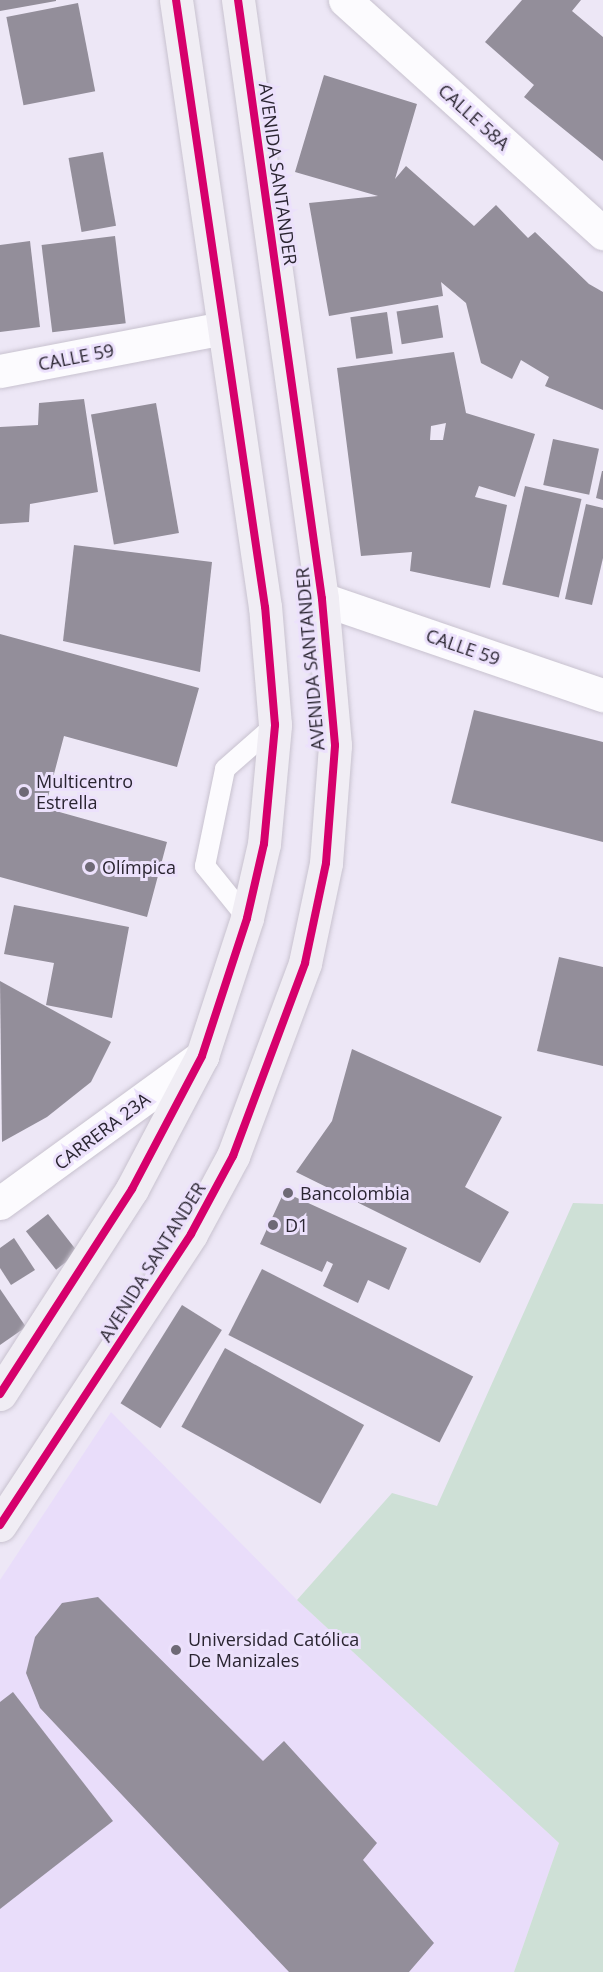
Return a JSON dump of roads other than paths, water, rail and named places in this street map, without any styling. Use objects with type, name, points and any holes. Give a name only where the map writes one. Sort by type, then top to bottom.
[{"type":"main road","points":[[0,1394],[132,1189],[202,1056],[248,918],[264,843],[275,725],[265,607],[176,0]]},
{"type":"main road","name":"AVENIDA SANTANDER","points":[[0,1525],[191,1234],[232,1156],[301,974],[326,863],[335,745],[322,599],[238,0]]},
{"type":"street","name":"CALLE 58A","points":[[345,0],[603,233]]},
{"type":"street","name":"CALLE 59","points":[[0,371],[223,328]]},
{"type":"street","name":"CALLE 59","points":[[322,599],[603,695]]},
{"type":"street","name":"CARRERA 23A","points":[[0,1203],[202,1056]]},
{"type":"lane","points":[[248,918],[205,866],[225,769],[275,725]]},
{"type":"place","name":"Multicentro Estrella","points":[[24,792]]},
{"type":"place","name":"Olímpica","points":[[90,867]]},
{"type":"place","name":"Bancolombia","points":[[288,1193]]},
{"type":"place","name":"D1","points":[[273,1225]]},
{"type":"place","name":"Universidad Católica De Manizales","points":[[176,1650]]}]
